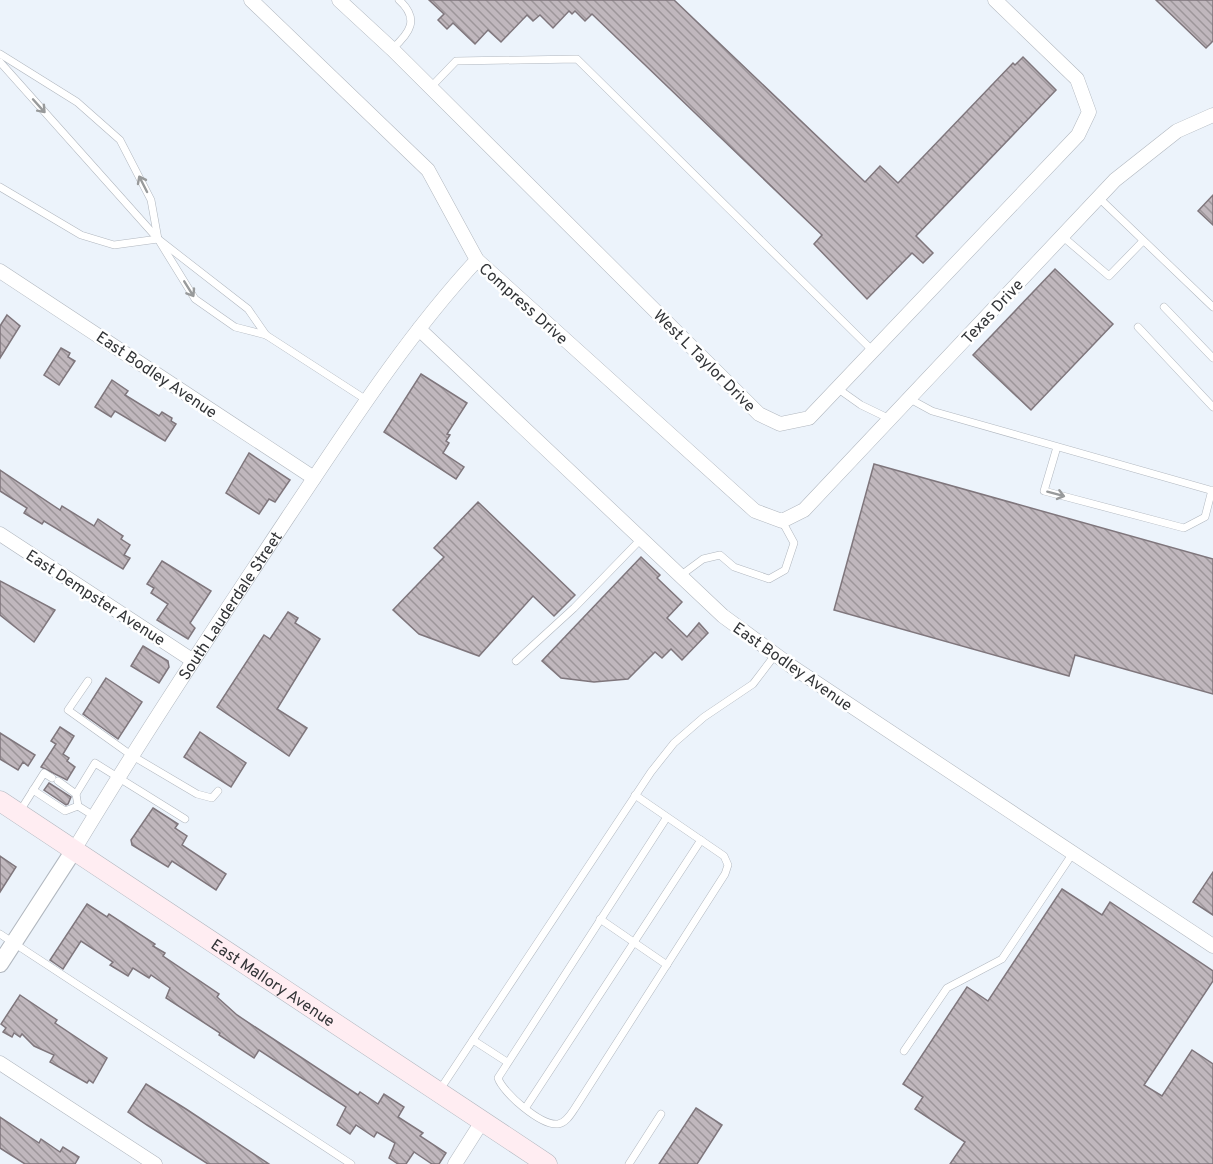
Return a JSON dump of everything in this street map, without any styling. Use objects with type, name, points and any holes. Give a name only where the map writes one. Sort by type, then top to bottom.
[{"type":"main road","name":"East Mallory Avenue","points":[[0,801],[547,1164]]},
{"type":"street","name":"Compress Drive","points":[[251,0],[428,170],[477,261],[755,511],[782,521]]},
{"type":"street","name":"West L Taylor Drive","points":[[339,0],[431,87],[759,414],[780,424],[809,418],[1078,135],[1089,112],[1077,80],[995,0]]},
{"type":"street","name":"Texas Drive","points":[[782,521],[804,510],[1115,180],[1177,131],[1213,115]]},
{"type":"street","name":"South Lauderdale Street","points":[[0,964],[7,938],[74,850],[192,660],[314,478],[437,303],[477,261]]},
{"type":"street","name":"East Bodley Avenue","points":[[0,272],[314,478]]},
{"type":"street","name":"East Bodley Avenue","points":[[419,329],[723,616],[775,655],[1213,946]]},
{"type":"street","name":"East Dempster Avenue","points":[[0,534],[192,660]]},
{"type":"street","points":[[0,1063],[155,1164]]},
{"type":"street","points":[[455,1164],[483,1120]]},
{"type":"lane","points":[[392,49],[408,35],[411,23],[407,7],[399,0]]},
{"type":"lane","points":[[0,54],[77,102],[120,140],[151,200],[158,240],[248,309],[266,335]]},
{"type":"lane","points":[[431,87],[456,61],[577,59],[873,351]]},
{"type":"lane","points":[[0,62],[158,240],[195,299],[235,327],[266,335],[368,401]]},
{"type":"lane","points":[[0,187],[81,235],[114,245],[158,240]]},
{"type":"lane","points":[[1098,198],[1213,307]]},
{"type":"lane","points":[[1062,236],[1109,276],[1143,241]]},
{"type":"lane","points":[[1164,307],[1213,358]]},
{"type":"lane","points":[[1138,327],[1213,407]]},
{"type":"lane","points":[[837,388],[861,405],[890,419]]},
{"type":"lane","points":[[910,399],[932,411],[1212,491],[1204,517],[1184,528],[1044,491],[1057,447]]},
{"type":"lane","points":[[680,576],[703,559],[720,555],[734,567],[769,579],[785,570],[794,543],[782,521]]},
{"type":"lane","points":[[516,661],[574,608],[641,539]]},
{"type":"lane","points":[[439,1091],[635,795],[674,743],[704,717],[753,684],[775,655]]},
{"type":"lane","points":[[88,681],[68,710],[131,755],[197,794],[212,798],[219,791]]},
{"type":"lane","points":[[94,816],[78,806],[76,794],[95,763],[186,819]]},
{"type":"lane","points":[[19,814],[44,773],[76,794]]},
{"type":"lane","points":[[33,790],[65,811],[78,806]]},
{"type":"lane","points":[[635,795],[724,856],[728,865],[725,874],[668,965],[565,1121],[558,1124],[547,1122],[508,1095],[498,1078],[667,817]]},
{"type":"lane","points":[[526,1107],[701,840]]},
{"type":"lane","points":[[904,1052],[947,988],[1002,959],[1072,853]]},
{"type":"lane","points":[[600,919],[668,965]]},
{"type":"lane","points":[[7,938],[351,1164]]},
{"type":"lane","points":[[473,1040],[507,1062]]},
{"type":"lane","points":[[629,1164],[661,1114]]},
{"type":"building","points":[[429,0],[674,0],[865,182],[880,166],[898,183],[1013,63],[1015,65],[1023,57],[1056,90],[916,236],[933,253],[923,263],[912,253],[867,299],[814,244],[822,235],[592,14],[585,21],[575,11],[572,14],[569,11],[553,28],[540,15],[533,21],[527,15],[501,42],[488,30],[475,44],[453,23],[447,29],[438,20],[444,14]]},
{"type":"building","points":[[1156,0],[1213,0],[1213,41],[1206,48]]},
{"type":"building","points":[[1213,195],[1213,225],[1198,211]]},
{"type":"building","points":[[1055,269],[1113,324],[1031,410],[973,355]]},
{"type":"building","points":[[7,315],[20,326],[0,358],[0,326]]},
{"type":"building","points":[[61,348],[70,353],[68,357],[75,361],[59,385],[44,375]]},
{"type":"building","points":[[421,374],[467,403],[447,434],[450,435],[446,441],[449,443],[443,453],[464,467],[456,479],[384,432]]},
{"type":"building","points":[[112,380],[128,391],[125,395],[159,416],[162,412],[172,418],[171,421],[176,424],[165,441],[115,411],[111,417],[95,407]]},
{"type":"building","points":[[249,453],[290,480],[275,502],[269,499],[259,514],[226,493]]},
{"type":"building","points":[[874,464],[1213,559],[1213,694],[1075,655],[1069,676],[834,610]]},
{"type":"building","points":[[0,470],[60,510],[62,506],[94,526],[98,519],[123,536],[121,539],[130,545],[124,555],[130,558],[123,569],[44,521],[42,524],[24,513],[27,508],[0,491]]},
{"type":"building","points":[[478,502],[575,595],[554,616],[533,596],[479,656],[419,634],[393,610],[444,557],[434,548]]},
{"type":"building","points":[[641,557],[660,575],[657,578],[682,602],[667,618],[687,637],[699,623],[708,633],[682,660],[671,649],[662,658],[655,652],[628,679],[594,682],[561,678],[542,661]]},
{"type":"building","points":[[162,561],[211,591],[190,623],[195,628],[188,639],[157,620],[168,604],[151,593],[154,588],[147,584]]},
{"type":"building","points":[[0,581],[55,610],[34,642],[0,615]]},
{"type":"building","points":[[288,612],[298,618],[295,623],[320,639],[277,709],[307,728],[289,756],[217,707],[264,635],[270,639]]},
{"type":"building","points":[[143,646],[168,661],[169,667],[159,683],[131,666]]},
{"type":"building","points":[[106,678],[142,702],[118,739],[83,714]]},
{"type":"building","points":[[60,727],[74,736],[63,754],[69,758],[67,761],[75,767],[67,780],[41,767],[56,744],[51,741]]},
{"type":"building","points":[[200,732],[246,763],[231,787],[184,757]]},
{"type":"building","points":[[0,733],[35,755],[28,766],[23,762],[18,770],[0,759]]},
{"type":"building","points":[[49,783],[71,797],[68,804],[66,805],[44,790]]},
{"type":"building","points":[[153,808],[178,824],[175,828],[187,836],[182,845],[226,874],[216,890],[172,861],[168,867],[132,845],[131,840]]},
{"type":"building","points":[[0,856],[16,867],[0,892]]},
{"type":"building","points":[[1213,872],[1213,915],[1193,902]]},
{"type":"building","points":[[1062,889],[1102,915],[1110,902],[1213,971],[1213,981],[1144,1085],[1162,1096],[1192,1050],[1213,1064],[1213,1164],[950,1164],[965,1142],[915,1109],[923,1097],[903,1084],[967,987],[988,1001]]},
{"type":"building","points":[[87,904],[107,917],[109,914],[155,944],[153,946],[165,953],[163,956],[219,994],[217,997],[237,1015],[358,1095],[360,1092],[378,1104],[384,1094],[404,1107],[398,1117],[423,1133],[420,1136],[446,1153],[439,1164],[432,1164],[414,1152],[406,1164],[398,1164],[389,1158],[395,1143],[377,1132],[374,1137],[356,1125],[350,1134],[337,1125],[346,1107],[259,1050],[254,1058],[219,1035],[220,1033],[166,998],[170,988],[151,975],[149,978],[133,968],[128,976],[110,965],[113,962],[81,941],[63,969],[50,960]]},
{"type":"building","points":[[20,995],[57,1020],[55,1023],[107,1058],[93,1083],[89,1080],[87,1083],[50,1062],[54,1055],[34,1046],[22,1034],[20,1037],[14,1033],[12,1037],[3,1032],[6,1028],[1,1024]]},
{"type":"building","points":[[146,1084],[269,1164],[208,1164],[147,1125],[128,1112]]},
{"type":"building","points":[[696,1108],[722,1125],[697,1164],[659,1164]]},
{"type":"building","points":[[0,1117],[39,1143],[41,1139],[60,1152],[63,1147],[79,1157],[75,1164],[25,1164],[0,1148]]}]
